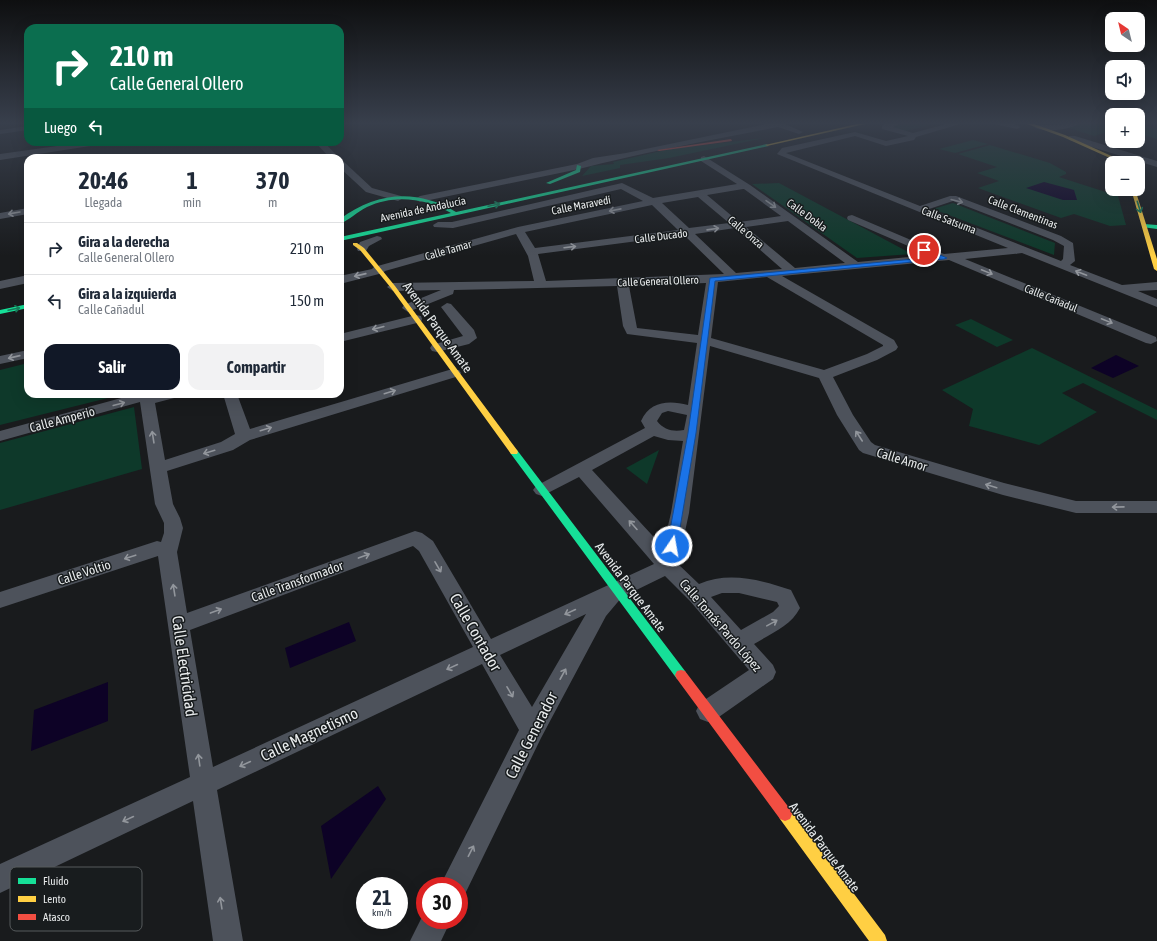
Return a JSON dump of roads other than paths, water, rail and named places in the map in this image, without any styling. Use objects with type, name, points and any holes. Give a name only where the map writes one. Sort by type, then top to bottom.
[{"type":"main road","points":[[531,189],[568,176],[578,171],[579,168]]},
{"type":"main road","name":"Avenida de Andalucía","points":[[344,225],[449,206],[630,168]]},
{"type":"main road","name":"Avenida de Andalucía","points":[[344,239],[664,168]]},
{"type":"main road","points":[[1135,196],[1157,269]]},
{"type":"main road","points":[[344,214],[366,204],[398,198],[420,199],[449,206],[456,214],[438,225],[377,239]]},
{"type":"main road","points":[[1144,226],[1157,227],[1154,216]]},
{"type":"main road","name":"Avenida Parque Amate","points":[[344,239],[358,247],[393,287],[454,373],[618,590],[879,941]]},
{"type":"main road","points":[[0,312],[24,307]]},
{"type":"street","points":[[345,168],[369,190],[398,198]]},
{"type":"street","points":[[420,199],[570,168]]},
{"type":"street","name":"Calle Dobla","points":[[717,168],[791,218],[855,265]]},
{"type":"street","name":"Calle Satsuma","points":[[816,168],[1157,303]]},
{"type":"street","points":[[438,225],[453,225],[622,186],[654,202],[688,232],[733,277]]},
{"type":"street","name":"Calle Maravedí","points":[[518,230],[699,193],[743,186]]},
{"type":"street","points":[[366,204],[369,190]]},
{"type":"street","name":"Calle Onza","points":[[699,193],[793,272]]},
{"type":"street","name":"Calle Clementinas","points":[[920,209],[953,198],[1058,238],[1068,245],[1069,261],[1060,265]]},
{"type":"street","points":[[0,216],[24,212]]},
{"type":"street","name":"Calle Ducado","points":[[469,244],[529,247],[688,232],[791,218]]},
{"type":"street","name":"Calle Cañadul","points":[[852,218],[1155,339]]},
{"type":"street","points":[[518,230],[524,237],[529,247],[541,285]]},
{"type":"street","name":"Calle Tamar","points":[[344,279],[518,230]]},
{"type":"street","points":[[358,247],[377,239]]},
{"type":"street","name":"Calle General Ollero","points":[[393,287],[622,283],[712,279],[1022,250]]},
{"type":"street","points":[[622,283],[632,331],[705,340],[825,375],[872,357],[891,346],[889,343],[770,274]]},
{"type":"street","points":[[668,566],[680,513],[705,340],[712,279]]},
{"type":"street","points":[[0,285],[24,281]]},
{"type":"street","name":"Calle General Ollero","points":[[408,308],[461,286]]},
{"type":"street","points":[[1117,287],[1145,288],[1157,286]]},
{"type":"street","points":[[437,348],[470,338],[469,333],[448,307]]},
{"type":"street","points":[[344,337],[416,319]]},
{"type":"street","points":[[0,360],[24,355]]},
{"type":"street","points":[[158,468],[227,446],[244,436],[454,373]]},
{"type":"street","name":"Calle Amor","points":[[825,375],[845,415],[865,446],[869,448],[1003,489],[1076,507],[1157,507]]},
{"type":"street","name":"Calle Amperio","points":[[0,436],[142,398]]},
{"type":"street","points":[[146,398],[164,504],[170,514],[175,531],[167,552]]},
{"type":"street","points":[[231,398],[244,436]]},
{"type":"street","points":[[692,433],[684,436],[671,436],[655,430],[650,421],[651,414],[656,409],[678,407],[695,413]]},
{"type":"street","points":[[542,490],[655,430]]},
{"type":"street","name":"Calle Tomás Pardo López","points":[[581,469],[668,566],[697,595],[765,672],[708,711]]},
{"type":"street","name":"Calle Transformador","points":[[179,625],[415,538]]},
{"type":"street","name":"Calle Contador","points":[[415,538],[426,546],[532,730]]},
{"type":"street","name":"Calle Voltio","points":[[0,600],[157,548],[167,552]]},
{"type":"street","name":"Calle Electricidad","points":[[167,552],[202,784],[228,941]]},
{"type":"street","name":"Calle Magnetismo","points":[[24,867],[668,566]]},
{"type":"street","points":[[697,595],[715,586],[730,585],[758,589],[784,596],[790,608],[780,618],[738,642]]},
{"type":"street","name":"Calle Generador","points":[[458,877],[532,730],[599,610],[618,590]]},
{"type":"street","name":"Calle Magnetismo","points":[[0,878],[10,873]]},
{"type":"street","points":[[425,941],[431,929]]}]
